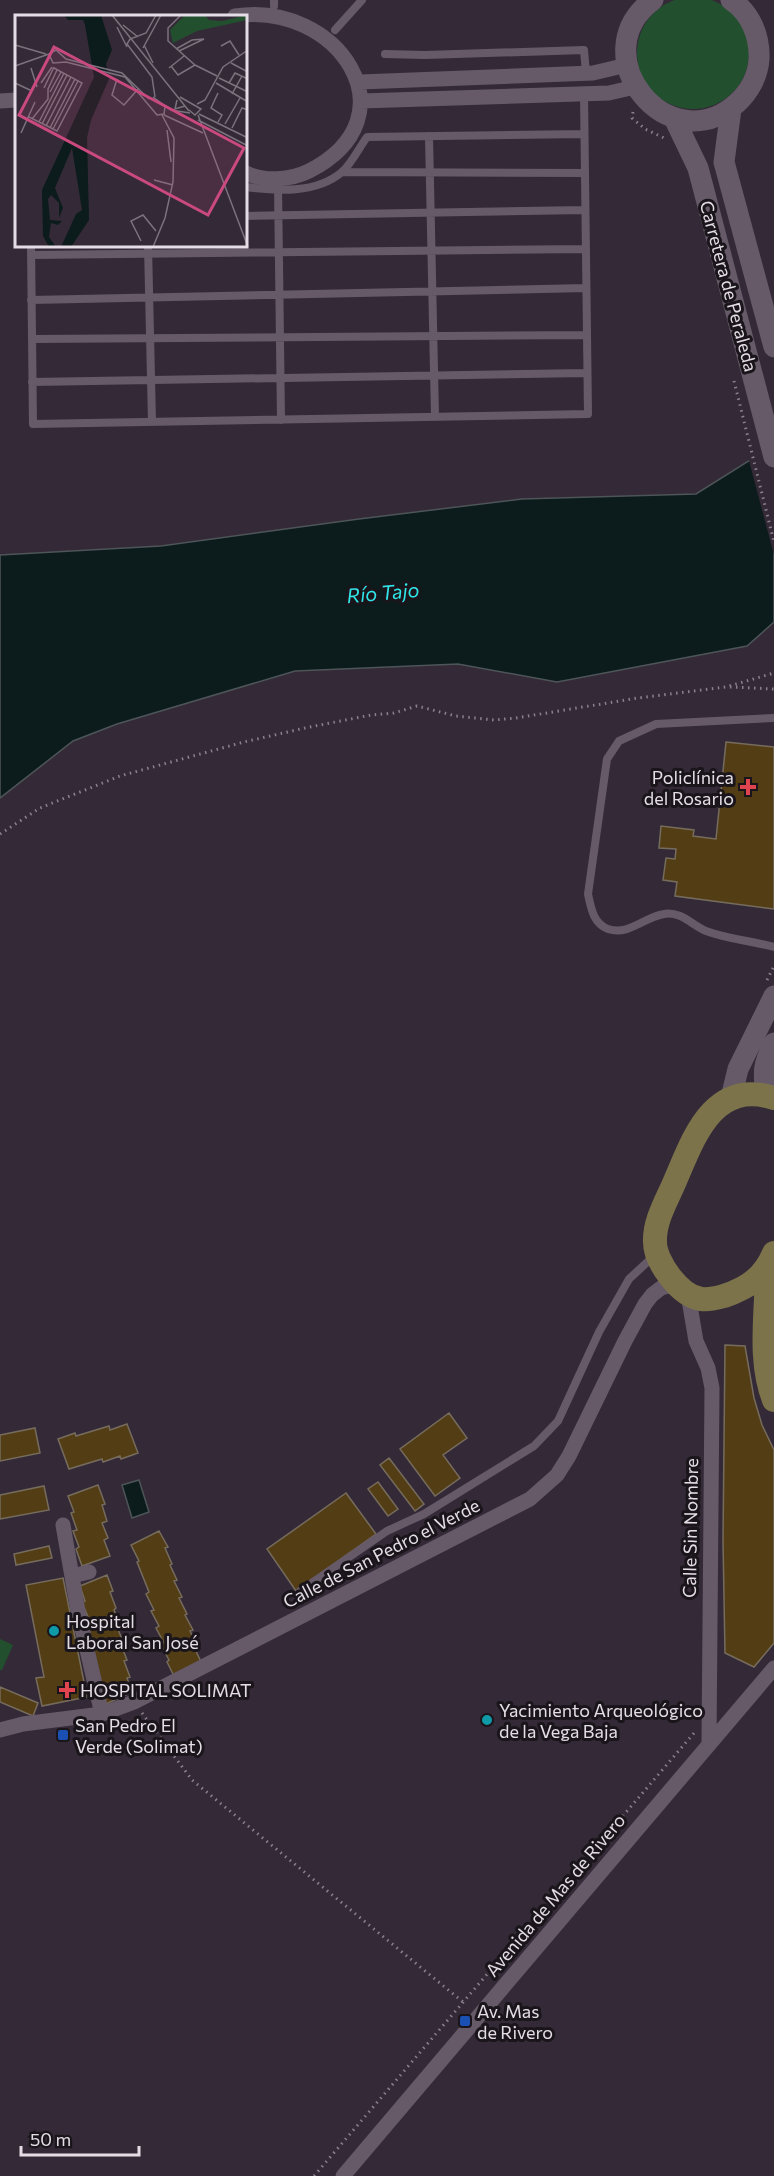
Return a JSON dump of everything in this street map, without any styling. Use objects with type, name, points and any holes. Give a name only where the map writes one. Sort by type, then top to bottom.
[{"type":"main road","points":[[644,4],[632,27],[627,46],[627,65],[637,90],[661,112],[674,118],[694,120],[713,117],[731,109],[744,97],[753,82],[758,66],[759,48],[755,31],[747,15],[731,0]]},
{"type":"main road","name":"Carretera de Peraleda","points":[[731,109],[724,162],[774,347]]},
{"type":"main road","name":"Carretera de Peraleda","points":[[674,118],[698,168],[745,387],[774,457]]},
{"type":"main road","points":[[731,1098],[738,1069],[774,996]]},
{"type":"main road","points":[[771,1261],[759,1279],[737,1291],[715,1299],[700,1299],[682,1289],[667,1273],[656,1254],[655,1242],[659,1217],[693,1140],[706,1117],[720,1103],[731,1098],[753,1094],[770,1096],[763,1073],[765,1060],[774,1044]]},
{"type":"main road","points":[[771,1261],[765,1328],[767,1369],[774,1400]]},
{"type":"main road","points":[[737,1291],[755,1306],[765,1328]]},
{"type":"street","points":[[237,15],[274,3],[317,17],[335,30],[352,54],[360,82],[361,101],[355,125],[342,146],[324,163],[278,185],[248,174]]},
{"type":"street","points":[[360,82],[586,73],[627,65]]},
{"type":"street","points":[[361,101],[584,94],[637,90]]},
{"type":"street","points":[[0,101],[15,100]]},
{"type":"street","name":"Calle de San Pedro el Verde","points":[[0,1730],[23,1724],[102,1714],[134,1702],[530,1499],[557,1475],[569,1456],[645,1304],[661,1288],[682,1289]]},
{"type":"street","name":"Calle Sin Nombre","points":[[682,1289],[696,1341],[708,1368],[712,1388],[702,1722],[709,1743]]},
{"type":"street","points":[[63,1525],[78,1611],[102,1714]]},
{"type":"street","points":[[72,1576],[89,1572]]},
{"type":"street","name":"Avenida de Mas de Rivero","points":[[343,2176],[774,1668]]},
{"type":"lane","points":[[335,30],[362,0]]},
{"type":"lane","points":[[386,54],[584,50],[586,73]]},
{"type":"lane","points":[[584,94],[584,134],[585,172],[585,210],[586,249],[587,373],[588,414],[33,424],[31,250],[279,252],[586,249]]},
{"type":"lane","points":[[248,187],[317,185],[342,172],[367,137],[584,134]]},
{"type":"lane","points":[[429,136],[435,417]]},
{"type":"lane","points":[[342,172],[585,172]]},
{"type":"lane","points":[[278,185],[281,420]]},
{"type":"lane","points":[[248,216],[585,210]]},
{"type":"lane","points":[[148,250],[152,422]]},
{"type":"lane","points":[[32,300],[586,288]]},
{"type":"lane","points":[[32,339],[587,335]]},
{"type":"lane","points":[[32,382],[587,373]]},
{"type":"lane","points":[[774,718],[656,724],[619,741],[607,759],[588,894],[592,913],[599,924],[608,929],[628,930],[647,919],[666,913],[682,916],[706,931],[774,947]]},
{"type":"lane","points":[[300,1591],[387,1531],[424,1514],[540,1441],[558,1421],[599,1332],[628,1279],[656,1254]]},
{"type":"path","points":[[637,90],[632,118],[645,129],[667,139]]},
{"type":"path","points":[[733,378],[745,387],[774,542]]},
{"type":"path","points":[[0,834],[40,808],[120,776],[305,728],[371,715],[394,713],[417,706],[456,717],[494,720],[516,718],[638,698],[726,687],[774,674]]},
{"type":"path","points":[[726,687],[774,689]]},
{"type":"path","points":[[134,1702],[192,1780],[463,2002]]},
{"type":"path","points":[[314,2176],[702,1722]]},
{"type":"green space","points":[[679,-1],[707,-1],[724,6],[740,22],[748,42],[748,64],[740,84],[724,100],[704,108],[682,108],[662,100],[646,84],[638,64],[638,42],[646,22],[662,6]]},
{"type":"green space","points":[[0,1639],[13,1645],[2,1670],[0,1670]]},
{"type":"water","name":"Río Tajo","points":[[774,445],[774,622],[747,646],[557,682],[458,664],[295,671],[117,724],[73,741],[0,798],[0,555],[161,546],[522,499],[696,494]]},
{"type":"water","points":[[139,1480],[149,1512],[132,1518],[122,1485]]},
{"type":"pier","points":[[774,442],[774,555],[748,457]]},
{"type":"building","name":"Policlínica del Rosario","points":[[726,742],[774,747],[774,909],[675,896],[677,882],[663,880],[666,858],[675,859],[676,849],[659,848],[661,826],[694,830],[693,836],[716,839]]},
{"type":"building","points":[[725,1345],[745,1346],[754,1398],[762,1425],[774,1450],[774,1643],[754,1667],[725,1653],[723,1541]]},
{"type":"building","points":[[449,1413],[467,1438],[443,1455],[460,1478],[435,1496],[400,1449]]},
{"type":"building","points":[[127,1424],[138,1453],[103,1462],[102,1459],[69,1469],[58,1439],[109,1426],[110,1430]]},
{"type":"building","points":[[35,1428],[40,1453],[0,1461],[0,1435]]},
{"type":"building","points":[[389,1458],[424,1504],[415,1511],[380,1465]]},
{"type":"building","points":[[378,1482],[398,1509],[388,1516],[368,1489]]},
{"type":"building","points":[[98,1485],[105,1504],[102,1505],[107,1521],[102,1523],[108,1538],[104,1540],[110,1556],[82,1566],[76,1549],[79,1547],[73,1531],[77,1530],[71,1513],[74,1512],[68,1496]]},
{"type":"building","points":[[44,1486],[49,1510],[0,1519],[0,1495]]},
{"type":"building","points":[[346,1493],[376,1534],[296,1591],[267,1549]]},
{"type":"building","points":[[159,1531],[168,1547],[165,1548],[177,1580],[174,1581],[182,1597],[179,1598],[193,1630],[190,1631],[198,1647],[195,1649],[202,1664],[175,1678],[161,1645],[164,1643],[156,1628],[159,1626],[146,1594],[149,1592],[131,1545]]},
{"type":"building","points":[[49,1546],[52,1558],[16,1565],[14,1554]]},
{"type":"building","points":[[107,1575],[113,1591],[110,1592],[119,1623],[116,1624],[123,1642],[120,1642],[127,1660],[124,1661],[130,1677],[127,1678],[132,1692],[104,1705],[85,1620],[89,1619],[82,1603],[85,1601],[80,1586]]},
{"type":"building","name":"Hospital Laboral San José","points":[[63,1578],[87,1697],[42,1706],[36,1678],[44,1677],[26,1585]]},
{"type":"building","points":[[0,1687],[38,1703],[33,1716],[0,1702]]},
{"type":"place","name":"Policlínica del Rosario","points":[[748,787]]},
{"type":"place","name":"Hospital Laboral San José","points":[[54,1631]]},
{"type":"place","name":"HOSPITAL SOLIMAT","points":[[67,1690]]},
{"type":"place","name":"Yacimiento Arqueológico de la Vega Baja","points":[[487,1720]]},
{"type":"place","name":"San Pedro El Verde (Solimat)","points":[[63,1735]]},
{"type":"place","name":"Av. Mas de Rivero","points":[[465,2021]]}]
